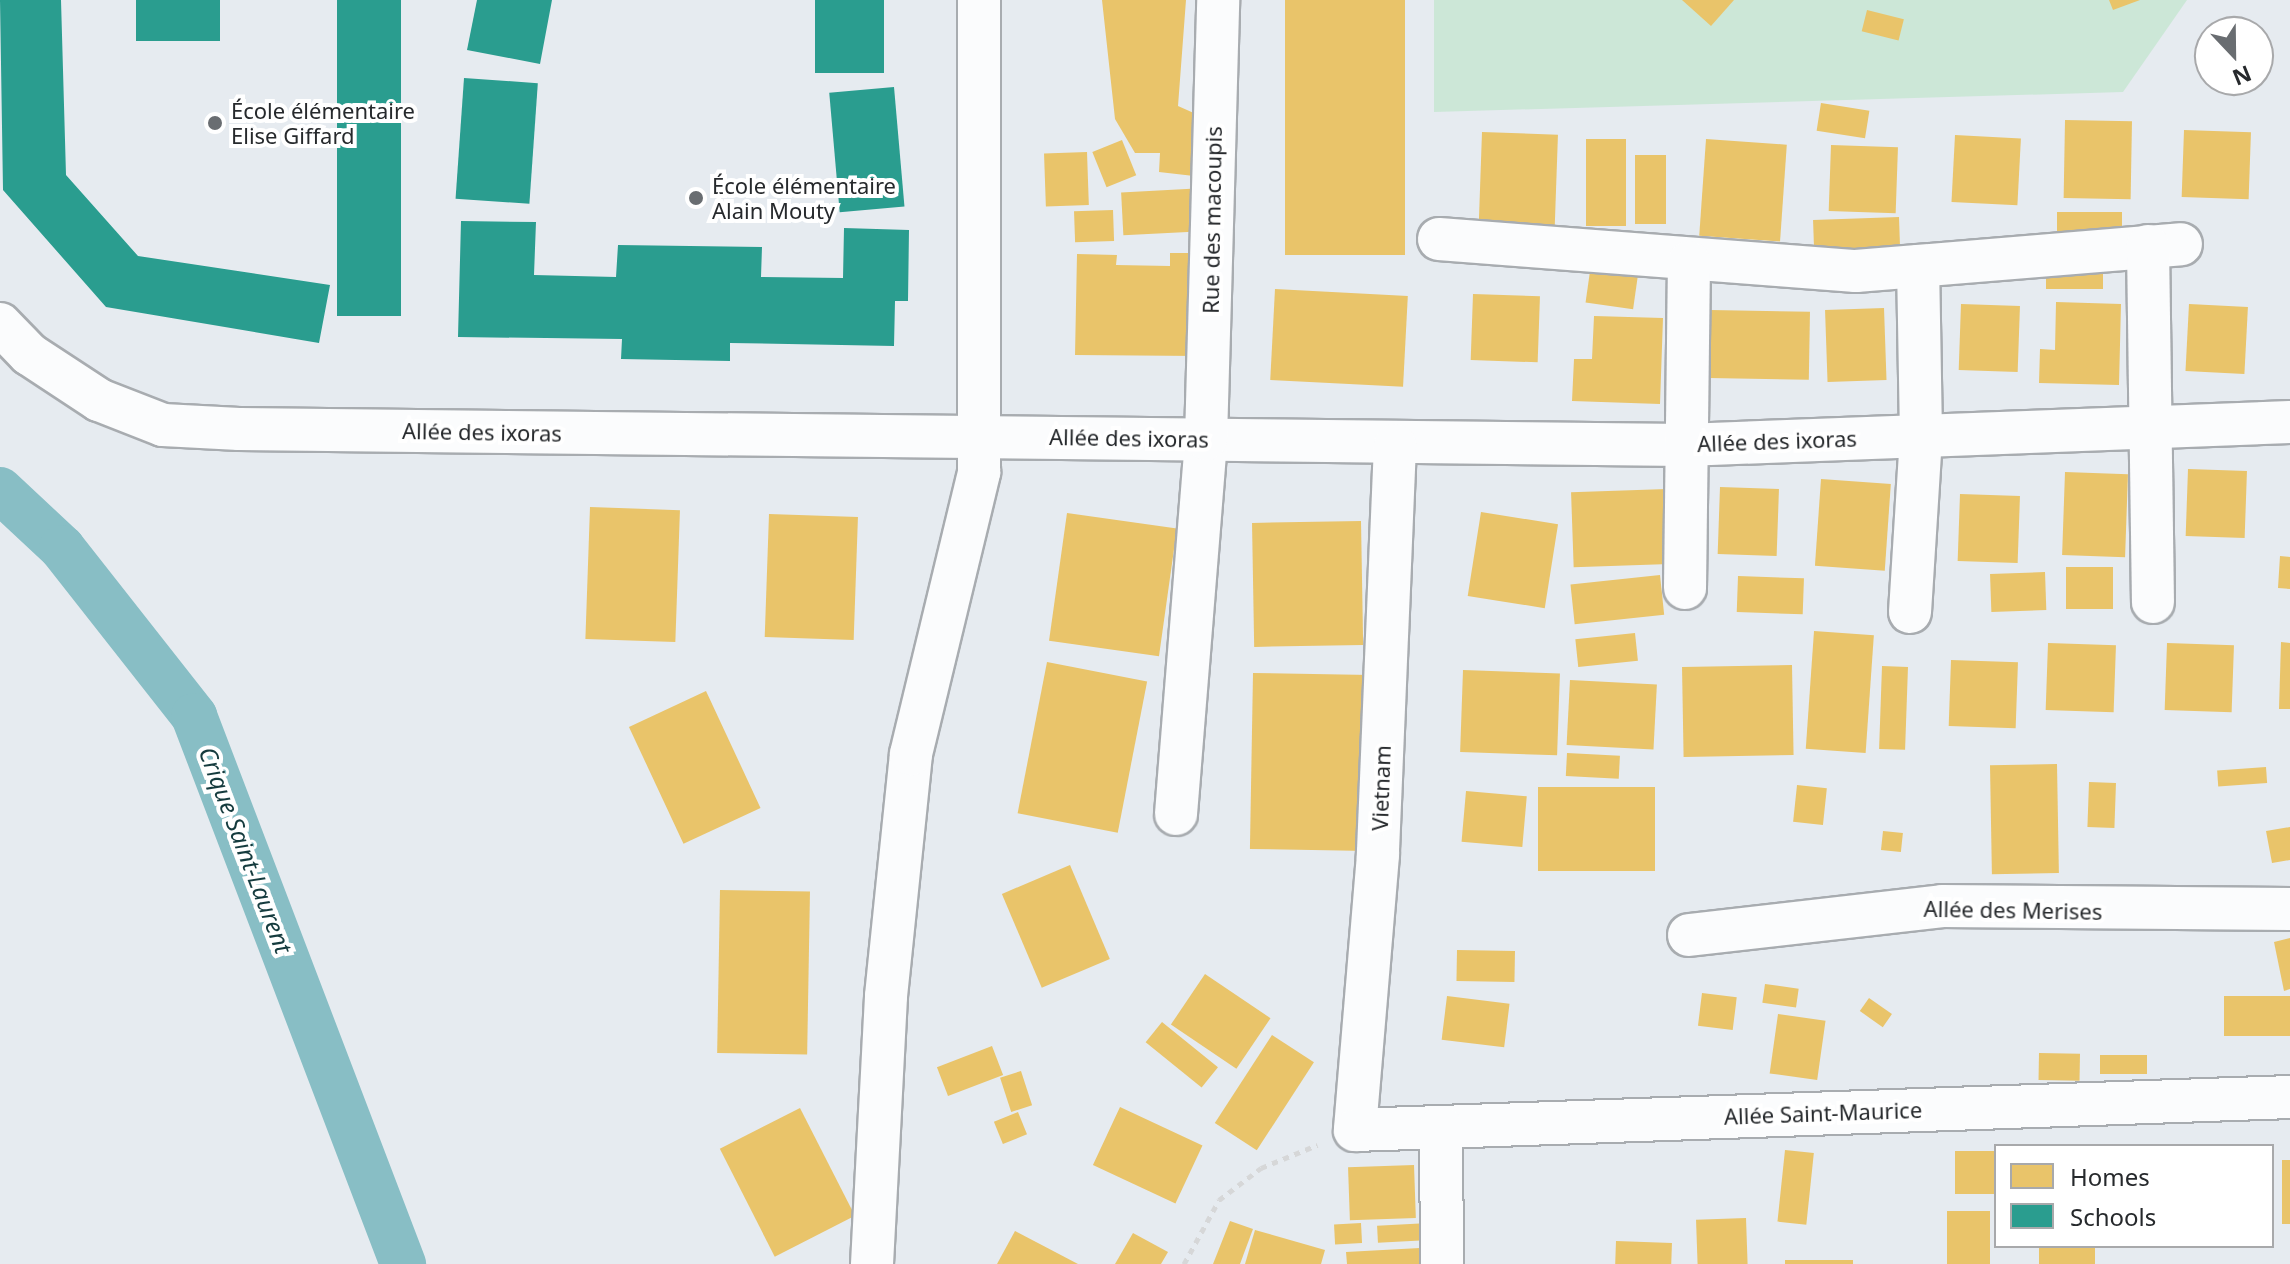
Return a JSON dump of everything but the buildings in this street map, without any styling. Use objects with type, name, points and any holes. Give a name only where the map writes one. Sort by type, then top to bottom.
[{"type":"street","points":[[872,1264],[886,996],[911,754],[979,472],[979,0]]},
{"type":"street","name":"Rue des macoupis","points":[[1176,814],[1206,439],[1218,0]]},
{"type":"street","points":[[1439,239],[1689,262],[1856,271],[2165,245],[2150,432],[2153,602]]},
{"type":"street","points":[[1685,588],[1689,262]]},
{"type":"street","points":[[1910,612],[1921,435],[1918,266]]},
{"type":"street","name":"Allée des ixoras","points":[[0,324],[29,354],[99,400],[163,425],[1206,439],[1395,445],[1685,445],[1921,435],[2150,432],[2290,422]]},
{"type":"street","name":"Vietnam","points":[[1355,1130],[1378,855],[1395,445]]},
{"type":"street","name":"Allée des Merises","points":[[1689,935],[1942,906],[2290,909]]},
{"type":"street","name":"Allée Saint-Maurice","points":[[1355,1130],[2290,1097]]},
{"type":"street","points":[[1441,1127],[1442,1264]]},
{"type":"path","points":[[1184,1264],[1219,1200],[1261,1168],[1355,1130]]},
{"type":"green space","points":[[1434,0],[2187,0],[2123,92],[1434,112]]},
{"type":"waterway","name":"Crique Saint-Laurent","points":[[0,490],[62,548],[194,716],[403,1264]]},
{"type":"place","name":"École élémentaire Elise Giffard","points":[[215,123]]},
{"type":"place","name":"École élémentaire Alain Mouty","points":[[696,198]]}]
